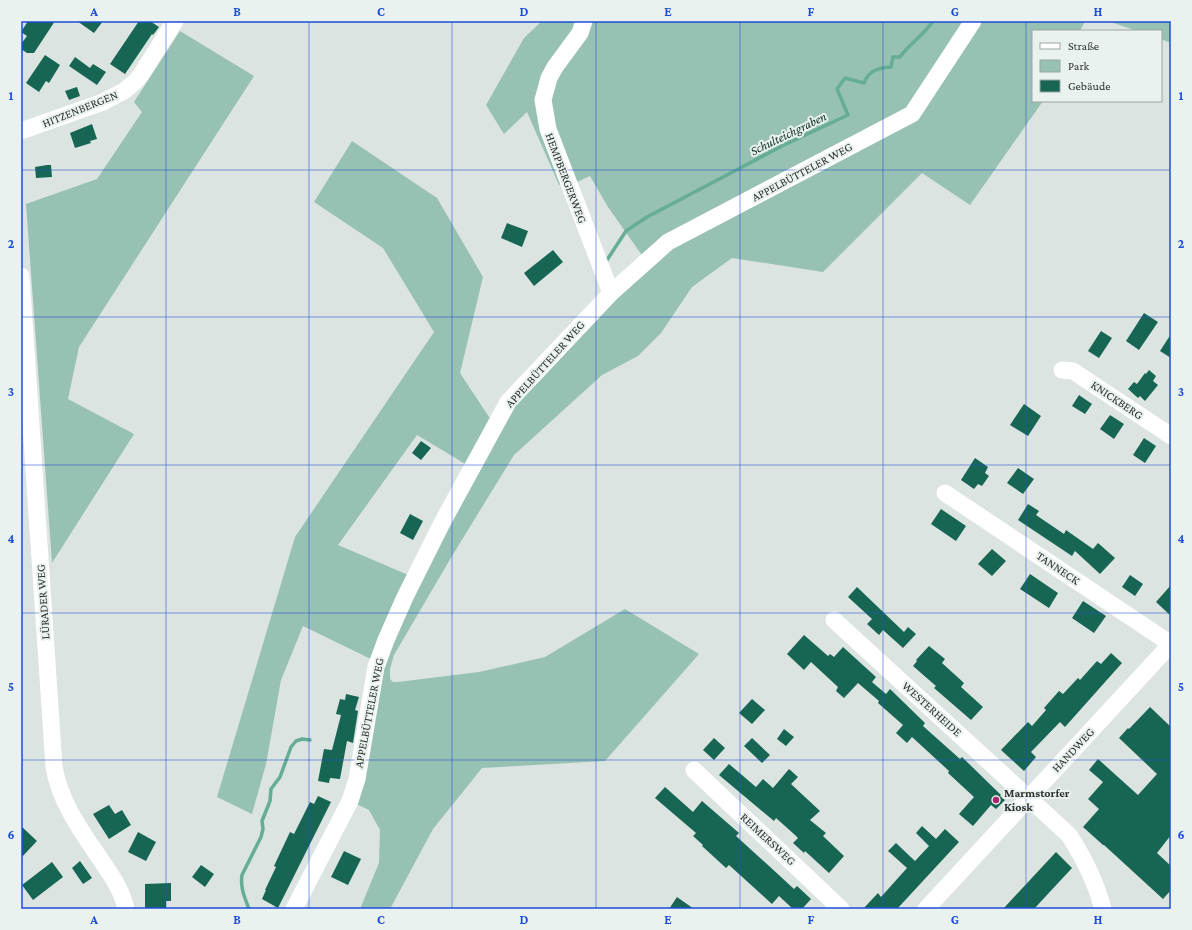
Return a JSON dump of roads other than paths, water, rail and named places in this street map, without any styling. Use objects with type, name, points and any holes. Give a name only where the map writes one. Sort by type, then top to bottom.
[{"type":"street","name":"HITZENBERGEN","points":[[21,131],[91,107],[124,91],[142,73],[175,21]]},
{"type":"street","name":"HEMPBERGERWEG","points":[[584,21],[580,33],[555,67],[549,78],[543,100],[548,130],[610,293]]},
{"type":"street","name":"APPELBÜTTELER WEG","points":[[294,909],[350,801],[357,780],[377,662],[404,596],[438,530],[508,402],[610,293],[668,242],[912,114],[973,21]]},
{"type":"street","name":"LÜRADER WEG","points":[[21,276],[24,383],[54,767],[56,779],[64,802],[114,879],[126,909]]},
{"type":"street","name":"KNICKBERG","points":[[1062,370],[1073,371],[1171,436]]},
{"type":"street","name":"TANNECK","points":[[945,493],[1171,644]]},
{"type":"street","name":"WESTERHEIDE","points":[[834,620],[1069,835],[1091,873],[1099,893],[1103,909]]},
{"type":"street","name":"HANDWEG","points":[[926,909],[1171,644]]},
{"type":"street","name":"REIMERSWEG","points":[[694,770],[842,909]]},
{"type":"waterway","name":"Schulteichgraben","points":[[607,260],[626,231],[647,217],[784,145],[848,115],[837,89],[845,78],[864,83],[868,75],[874,70],[891,67],[893,57],[900,57],[933,21]]},
{"type":"waterway","name":"Schulteichgraben","points":[[249,909],[242,889],[242,875],[261,837],[263,829],[262,821],[270,801],[271,789],[280,777],[291,747],[296,741],[302,739],[310,740]]},
{"type":"place","name":"Marmstorfer Kiosk","points":[[996,800]]}]
